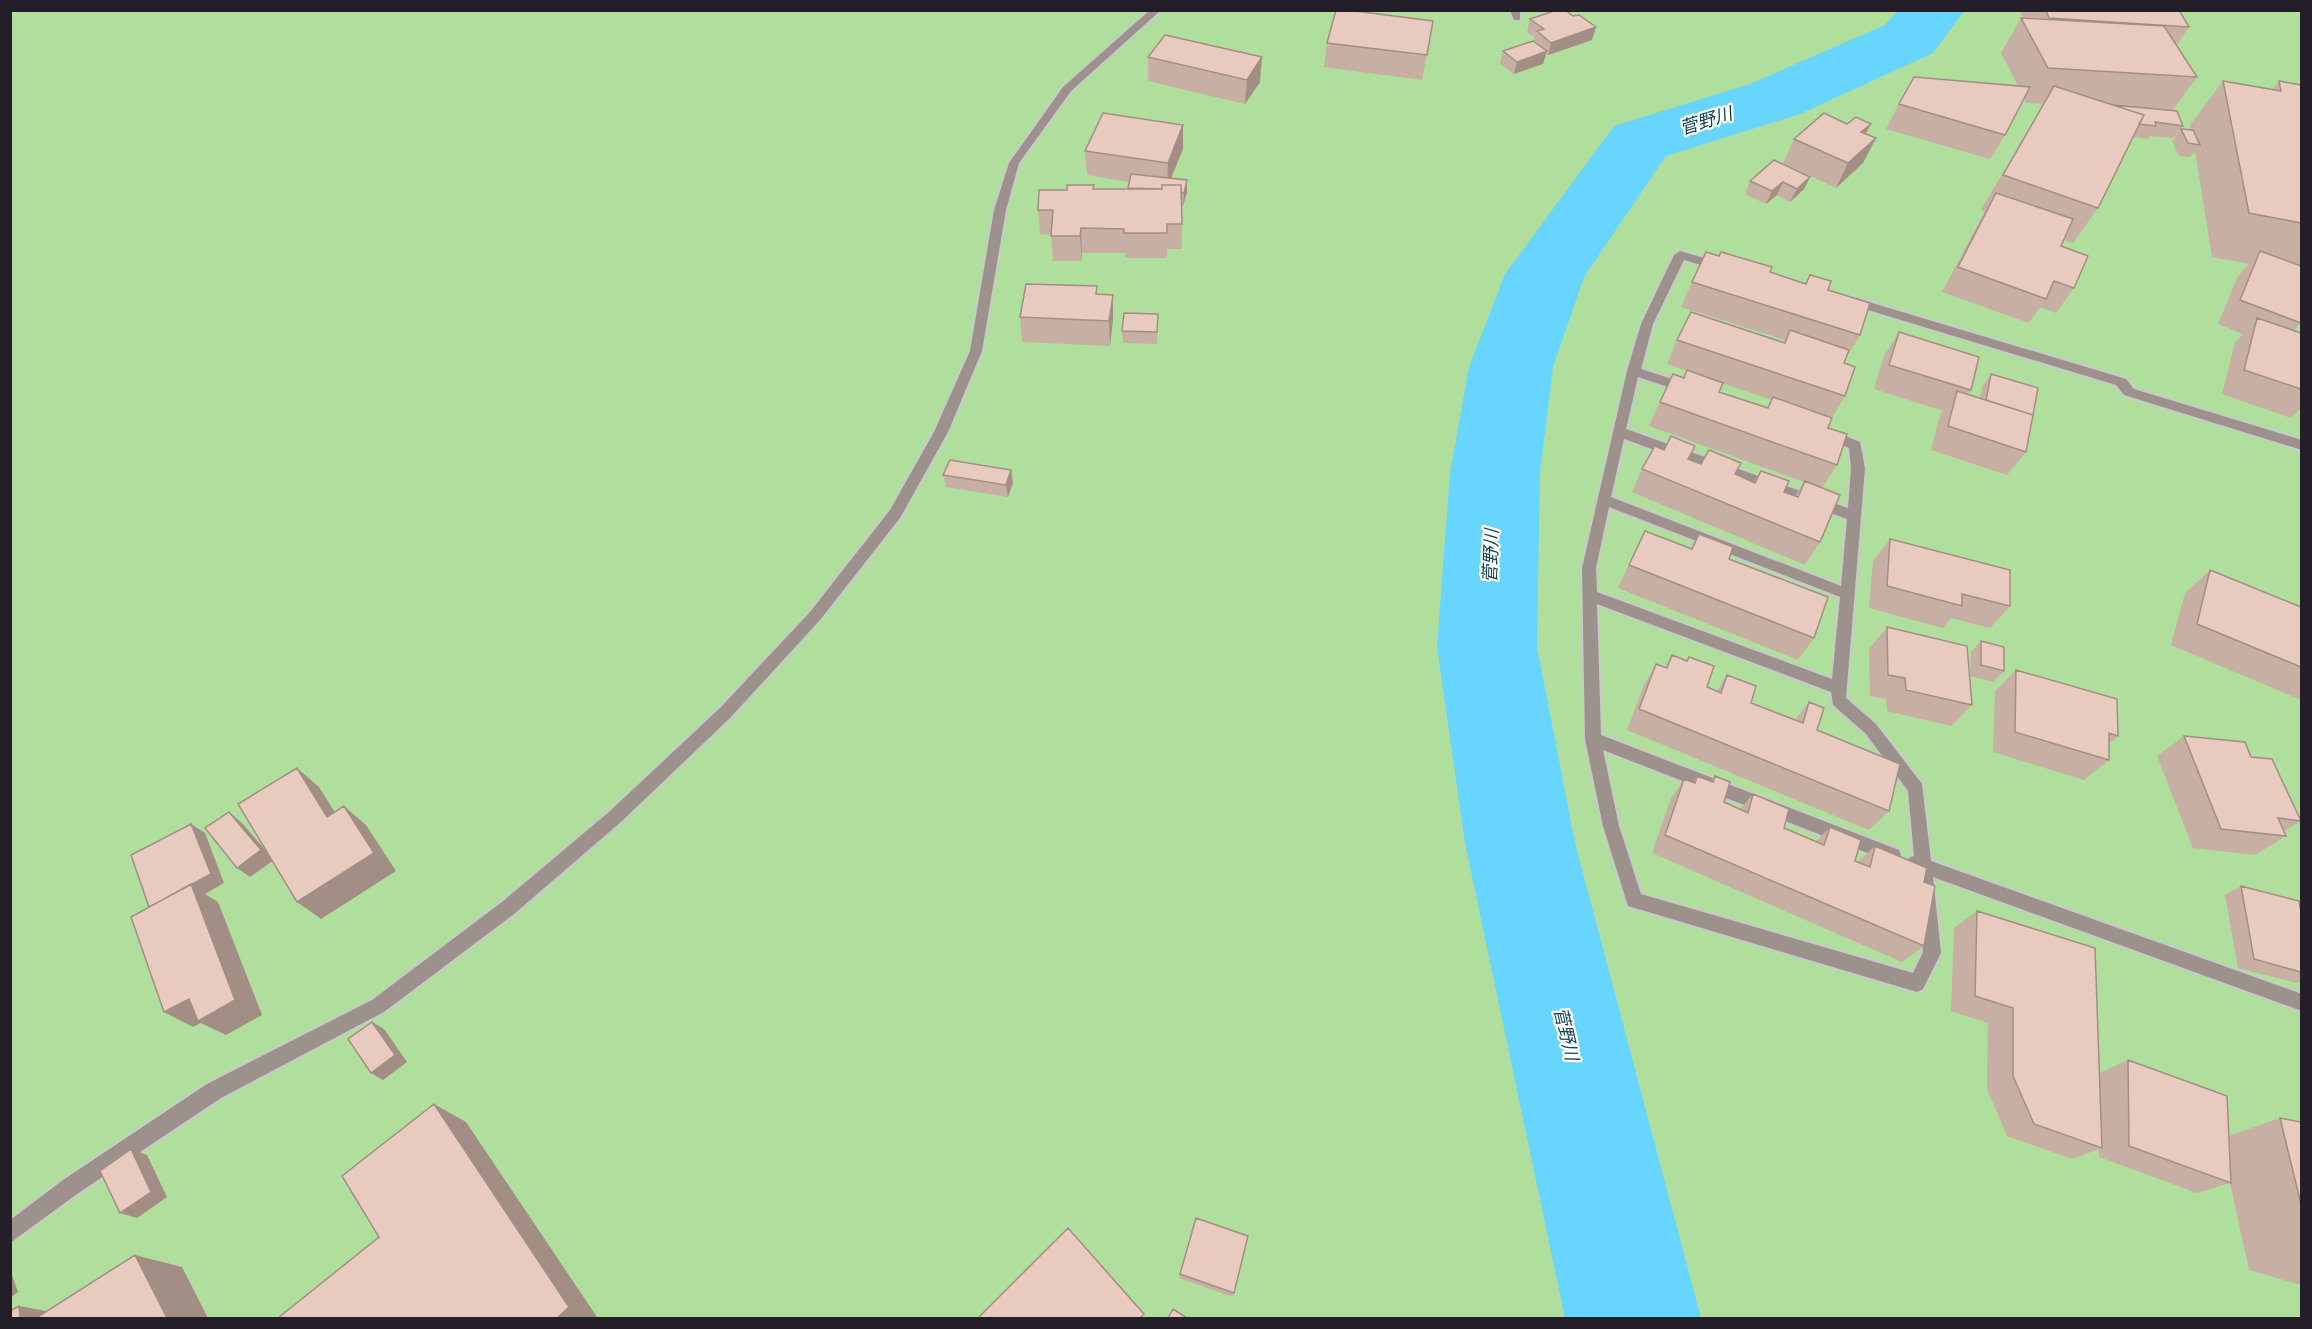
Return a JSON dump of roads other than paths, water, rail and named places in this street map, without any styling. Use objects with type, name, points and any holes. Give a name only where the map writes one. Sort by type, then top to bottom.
[{"type":"street","points":[[10,1233],[69,1187],[214,1091],[378,1006],[508,908],[616,816],[726,712],[815,616],[895,514],[941,432],[976,351],[1000,210],[1014,163],[1067,89],[1156,10]]},
{"type":"street","points":[[1732,269],[1680,255],[1647,324],[1633,371],[1589,568],[1593,739],[1611,826],[1634,900],[1917,983],[1932,953],[1916,789],[1871,729],[1838,700],[1858,468],[1855,445],[1812,429]]},
{"type":"street","points":[[1835,296],[2121,382],[2129,392],[2301,445]]},
{"type":"street","points":[[1633,371],[1700,392]]},
{"type":"street","points":[[1619,432],[1854,516]]},
{"type":"street","points":[[1605,500],[1847,594]]},
{"type":"street","points":[[1591,596],[1839,688]]},
{"type":"street","points":[[1593,739],[1923,867],[2301,1003]]},
{"type":"waterway","name":"菅野川","points":[[1633,1318],[1520,843],[1487,647],[1495,473],[1511,367],[1545,274],[1640,141],[1775,99],[1909,39],[1933,10]]}]
